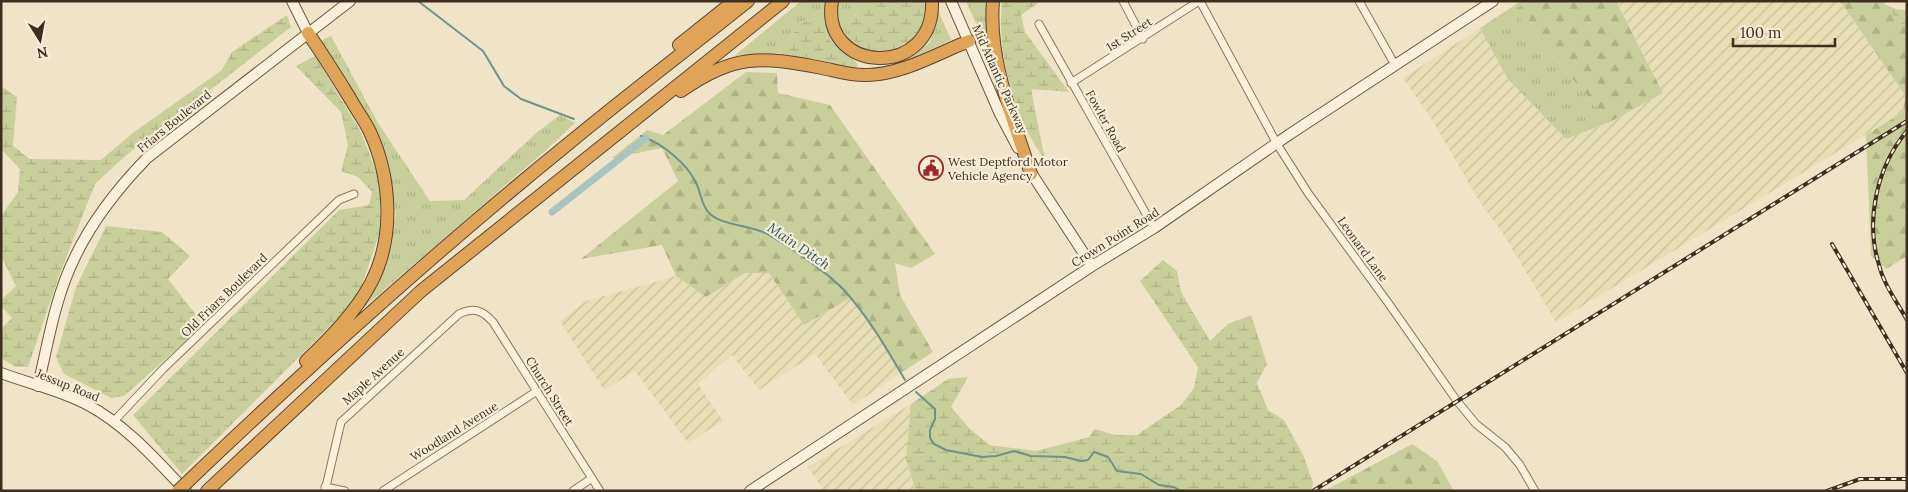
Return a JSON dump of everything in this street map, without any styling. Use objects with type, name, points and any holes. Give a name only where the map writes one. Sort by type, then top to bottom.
[{"type":"highway","points":[[602,116],[618,94],[734,1]]},
{"type":"highway","points":[[178,491],[252,420],[476,221],[602,116],[748,1]]},
{"type":"highway","points":[[211,487],[422,290],[783,1]]},
{"type":"highway","points":[[832,1],[830,12],[834,27],[842,41],[854,52],[868,58],[888,59],[905,54],[920,41],[930,24],[932,1]]},
{"type":"highway","points":[[993,1],[993,30],[1001,83],[1031,174]]},
{"type":"highway","points":[[252,420],[271,395],[323,344],[360,300],[372,281],[382,254],[387,222],[386,187],[380,157],[369,131],[308,33]]},
{"type":"highway","points":[[494,234],[535,210],[672,98],[713,72],[746,61],[777,59],[867,75],[894,71],[969,41]]},
{"type":"main road","points":[[292,1],[308,33]]},
{"type":"main road","name":"Friars Boulevard","points":[[38,386],[59,298],[75,257],[99,214],[120,186],[146,158],[350,1]]},
{"type":"main road","name":"Mid Atlantic Parkway","points":[[951,1],[1000,114],[1031,174],[1092,266]]},
{"type":"main road","name":"Crown Point Road","points":[[750,491],[1092,266],[1154,228],[1276,144],[1492,1]]},
{"type":"main road","name":"Jessup Road","points":[[1,373],[87,404],[114,420],[145,448],[186,491]]},
{"type":"street","points":[[1123,1],[1143,39]]},
{"type":"street","name":"1st Street","points":[[1071,83],[1143,39],[1199,1]]},
{"type":"street","name":"Leonard Lane","points":[[1199,1],[1276,144],[1308,193],[1390,304],[1458,401],[1476,424],[1505,447],[1520,465],[1535,491]]},
{"type":"street","points":[[1359,1],[1395,65]]},
{"type":"street","name":"Fowler Road","points":[[1039,24],[1154,228]]},
{"type":"street","name":"Old Friars Boulevard","points":[[114,420],[163,369],[339,200],[354,194]]},
{"type":"street","name":"Church Street","points":[[475,309],[485,313],[493,322],[600,491]]},
{"type":"street","name":"Maple Avenue","points":[[325,489],[341,422],[459,314],[475,309]]},
{"type":"street","name":"Woodland Avenue","points":[[383,491],[537,391]]},
{"type":"street","points":[[573,491],[592,478]]},
{"type":"street","points":[[325,489],[345,491]]},
{"type":"shaded area","points":[[1619,1],[1840,1],[1905,95],[1903,112],[1556,322],[1502,232],[1479,201],[1431,118],[1403,78],[1480,28],[1507,78],[1566,139],[1610,122],[1663,93],[1618,4]]},
{"type":"shaded area","points":[[745,273],[769,273],[804,325],[852,297],[901,373],[853,405],[815,354],[759,390],[732,355],[698,384],[723,421],[688,443],[635,371],[604,390],[560,321],[586,301],[676,276],[706,297]]},
{"type":"shaded area","points":[[911,404],[906,459],[916,491],[824,491],[808,467]]},
{"type":"green space","points":[[801,1],[829,1],[825,15],[802,22],[778,53],[728,61]]},
{"type":"green space","points":[[838,1],[864,1],[848,26],[857,49],[842,34],[837,16]]},
{"type":"green space","points":[[864,1],[924,1],[926,8],[920,34],[897,53],[877,54],[857,49],[848,26]]},
{"type":"green space","points":[[966,1],[987,1],[992,58]]},
{"type":"green space","points":[[1002,1],[1041,1],[1021,15],[1025,32],[1069,92],[1031,89],[1045,160],[1024,125],[1010,84],[1002,42]]},
{"type":"green space","points":[[1521,1],[1531,1],[1513,10],[1610,122],[1566,139],[1507,78],[1480,28]]},
{"type":"green space","points":[[1531,1],[1619,1],[1618,5],[1663,93],[1610,122],[1513,10]]},
{"type":"green space","points":[[1840,1],[1882,1],[1907,30],[1907,256],[1886,269],[1871,256],[1866,135],[1903,112],[1905,95]]},
{"type":"green space","points":[[1884,4],[1896,9],[1907,10],[1907,30]]},
{"type":"green space","points":[[938,10],[951,40],[903,63],[930,42]]},
{"type":"green space","points":[[287,15],[291,27],[124,157],[95,184],[59,276],[28,367],[16,367],[1,358],[1,329],[12,318],[1,306],[1,300],[16,286],[1,256],[1,216],[18,192],[20,169],[1,149],[1,86],[17,97],[13,146],[30,159],[101,160],[134,132],[222,70],[232,52]]},
{"type":"green space","points":[[825,15],[831,41],[858,64],[855,69],[778,53],[802,22]]},
{"type":"green space","points":[[331,36],[378,123],[430,201],[464,200],[536,133],[560,115],[575,123],[362,309],[383,271],[396,213],[380,139],[320,41]]},
{"type":"green space","points":[[315,56],[361,132],[380,182],[380,232],[357,299],[182,474],[133,415],[339,210],[369,205],[372,192],[358,177],[341,171],[348,145],[341,112],[296,66]]},
{"type":"green space","points":[[746,72],[777,73],[778,93],[830,105],[935,254],[911,268],[895,263],[900,295],[933,352],[901,373],[852,297],[804,325],[769,273],[745,273],[706,297],[676,276],[662,245],[581,259],[678,181],[662,148],[612,158],[647,130],[663,135]]},
{"type":"green space","points":[[106,226],[162,232],[190,256],[168,279],[204,325],[124,396],[111,398],[64,374],[56,357],[76,287]]},
{"type":"green space","points":[[1163,260],[1177,271],[1181,292],[1210,341],[1228,324],[1251,315],[1267,364],[1257,383],[1268,410],[1284,420],[1304,457],[1313,483],[1311,491],[916,491],[906,459],[911,404],[948,379],[968,377],[951,407],[970,429],[990,445],[1036,451],[1089,437],[1095,429],[1115,435],[1137,435],[1181,405],[1194,388],[1198,367],[1140,281]]},
{"type":"green space","points":[[1412,444],[1437,461],[1454,491],[1324,491]]},
{"type":"waterway","name":"Main Ditch","points":[[418,1],[483,51],[504,86],[513,93],[521,99],[574,119]]},
{"type":"waterway","name":"Main Ditch","points":[[641,136],[666,149],[681,162],[693,177],[703,203],[714,217],[721,221],[755,229],[769,235],[808,260],[836,282],[852,299],[868,321],[905,380]]},
{"type":"waterway","points":[[552,212],[646,138]]},
{"type":"waterway","name":"Main Ditch","points":[[916,392],[935,409],[935,419],[930,430],[930,438],[934,444],[946,450],[982,457],[996,456],[1014,451],[1031,456],[1065,457],[1081,461],[1088,460],[1094,452],[1108,457],[1117,471],[1141,474],[1159,485],[1174,487],[1181,491]]},
{"type":"railway","points":[[1313,491],[1907,121]]},
{"type":"railway","points":[[1907,131],[1888,160],[1881,177],[1876,194],[1873,230],[1881,272],[1907,320]]},
{"type":"railway","points":[[1832,244],[1907,373]]},
{"type":"railway","points":[[1827,491],[1860,479],[1907,479]]},
{"type":"place","name":"West Deptford Motor Vehicle Agency","points":[[931,168]]}]
